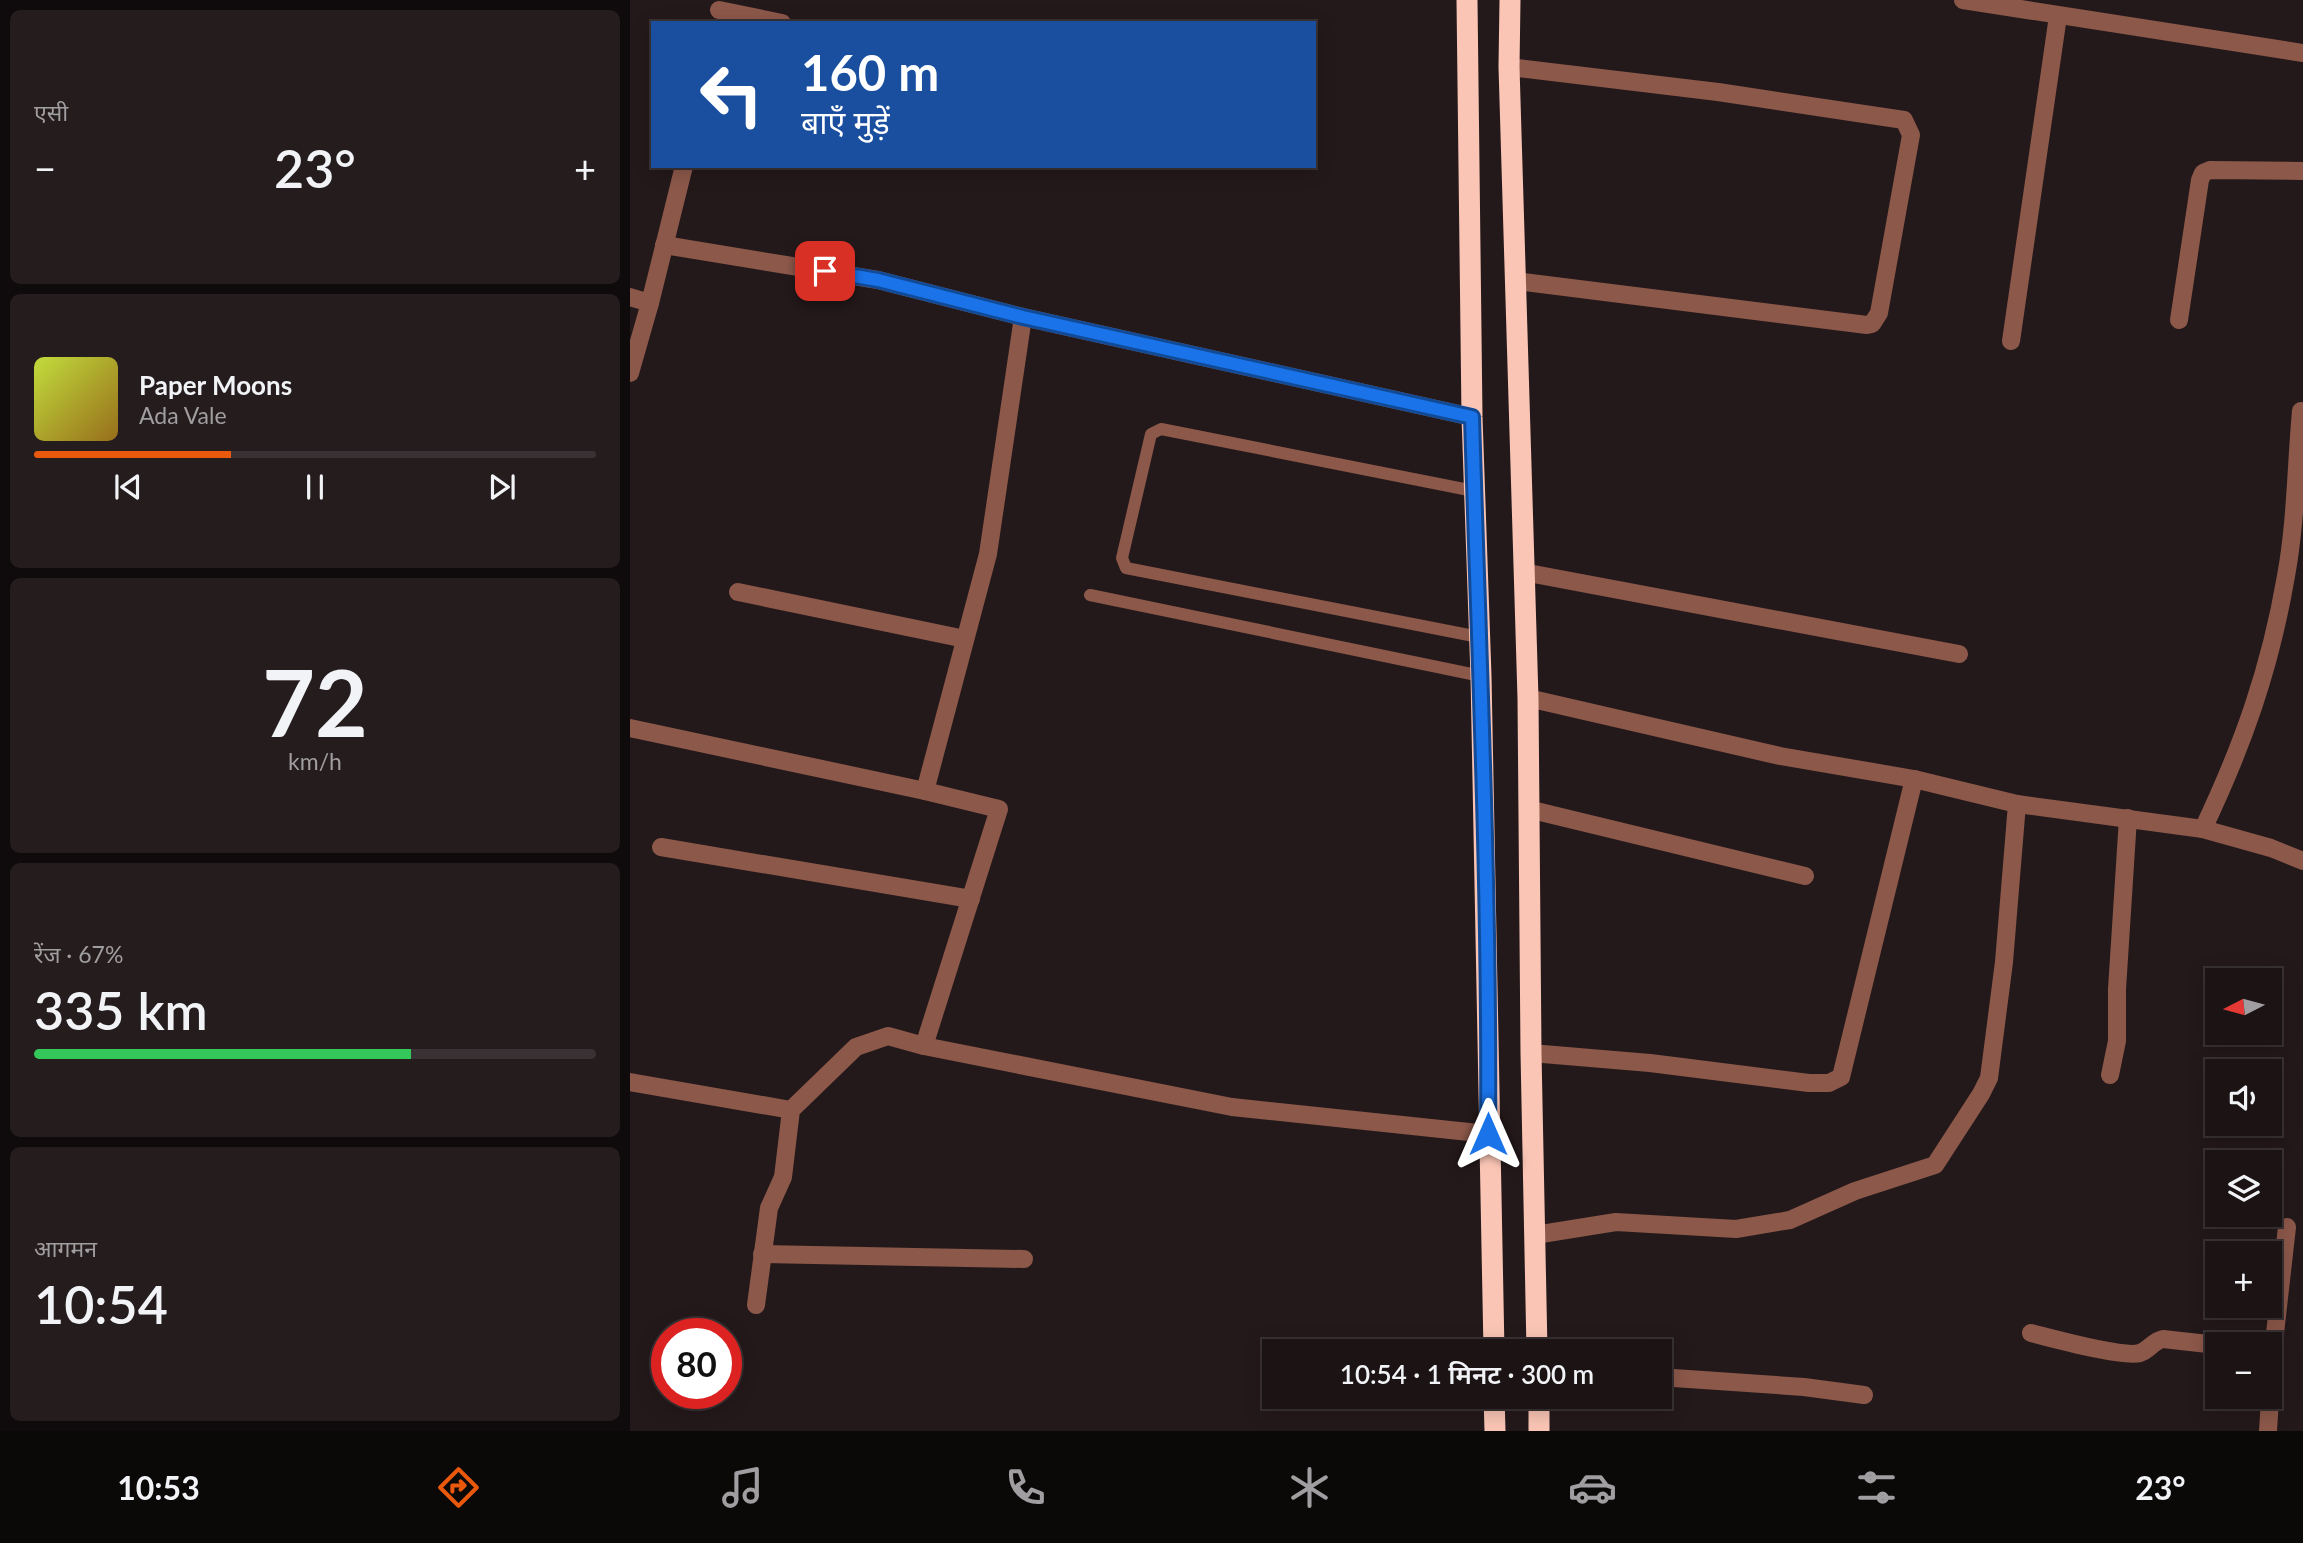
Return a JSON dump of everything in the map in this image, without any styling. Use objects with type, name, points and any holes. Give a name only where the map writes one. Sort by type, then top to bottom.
[{"type":"highway","points":[[1467,0],[1472,417],[1481,676],[1494,1339]]},
{"type":"highway","points":[[1510,0],[1509,67],[1528,698],[1537,1339]]},
{"type":"highway","points":[[1494,1409],[1495,1431]]},
{"type":"highway","points":[[1539,1409],[1539,1431]]},
{"type":"street","points":[[1963,0],[2303,53]]},
{"type":"street","points":[[719,11],[772,21]]},
{"type":"street","points":[[2011,341],[2058,16]]},
{"type":"street","points":[[1509,67],[1717,92],[1904,120],[1910,135],[1879,313],[1872,324],[1516,281]]},
{"type":"street","points":[[630,373],[683,168]]},
{"type":"street","points":[[2179,320],[2203,173],[2210,170],[2303,171]]},
{"type":"street","points":[[664,245],[878,280],[1023,317],[1472,417]]},
{"type":"street","points":[[630,297],[650,303]]},
{"type":"street","points":[[925,791],[988,554],[1023,317]]},
{"type":"street","points":[[2203,829],[2232,766],[2268,665],[2287,575],[2301,411]]},
{"type":"street","points":[[1523,572],[1959,654]]},
{"type":"street","points":[[738,592],[965,639]]},
{"type":"street","points":[[1528,698],[1780,756],[1914,779],[2017,804],[2203,829],[2301,855]]},
{"type":"street","points":[[630,728],[999,809],[924,1045]]},
{"type":"street","points":[[1531,1053],[1650,1063],[1809,1083],[1829,1083],[1837,1080],[1841,1077],[1914,779]]},
{"type":"street","points":[[1535,1235],[1616,1222],[1736,1229],[1790,1220],[1855,1191],[1935,1165],[1989,1078],[2004,962],[2017,804]]},
{"type":"street","points":[[1528,809],[1805,876]]},
{"type":"street","points":[[2110,1075],[2117,1041],[2117,989],[2128,818]]},
{"type":"street","points":[[661,846],[971,900]]},
{"type":"street","points":[[756,1305],[769,1208],[783,1177],[791,1110],[856,1047],[888,1036],[1232,1107],[1488,1134]]},
{"type":"street","points":[[630,1082],[791,1110]]},
{"type":"street","points":[[2273,1332],[2287,1227]]},
{"type":"street","points":[[762,1254],[1024,1259]]},
{"type":"street","points":[[2031,1333],[2087,1347],[2134,1354],[2143,1352],[2163,1339],[2205,1344]]},
{"type":"street","points":[[1672,1378],[1804,1387],[1864,1395]]},
{"type":"street","points":[[2268,1431],[2269,1409]]},
{"type":"lane","points":[[1474,491],[1161,429],[1155,430],[1151,434],[1122,558],[1126,568],[1479,638]]},
{"type":"lane","points":[[1090,595],[1481,676]]},
{"type":"route","points":[[825,271],[878,280],[1023,317],[1472,417],[1481,676],[1489,1051],[1488,1134]]}]
